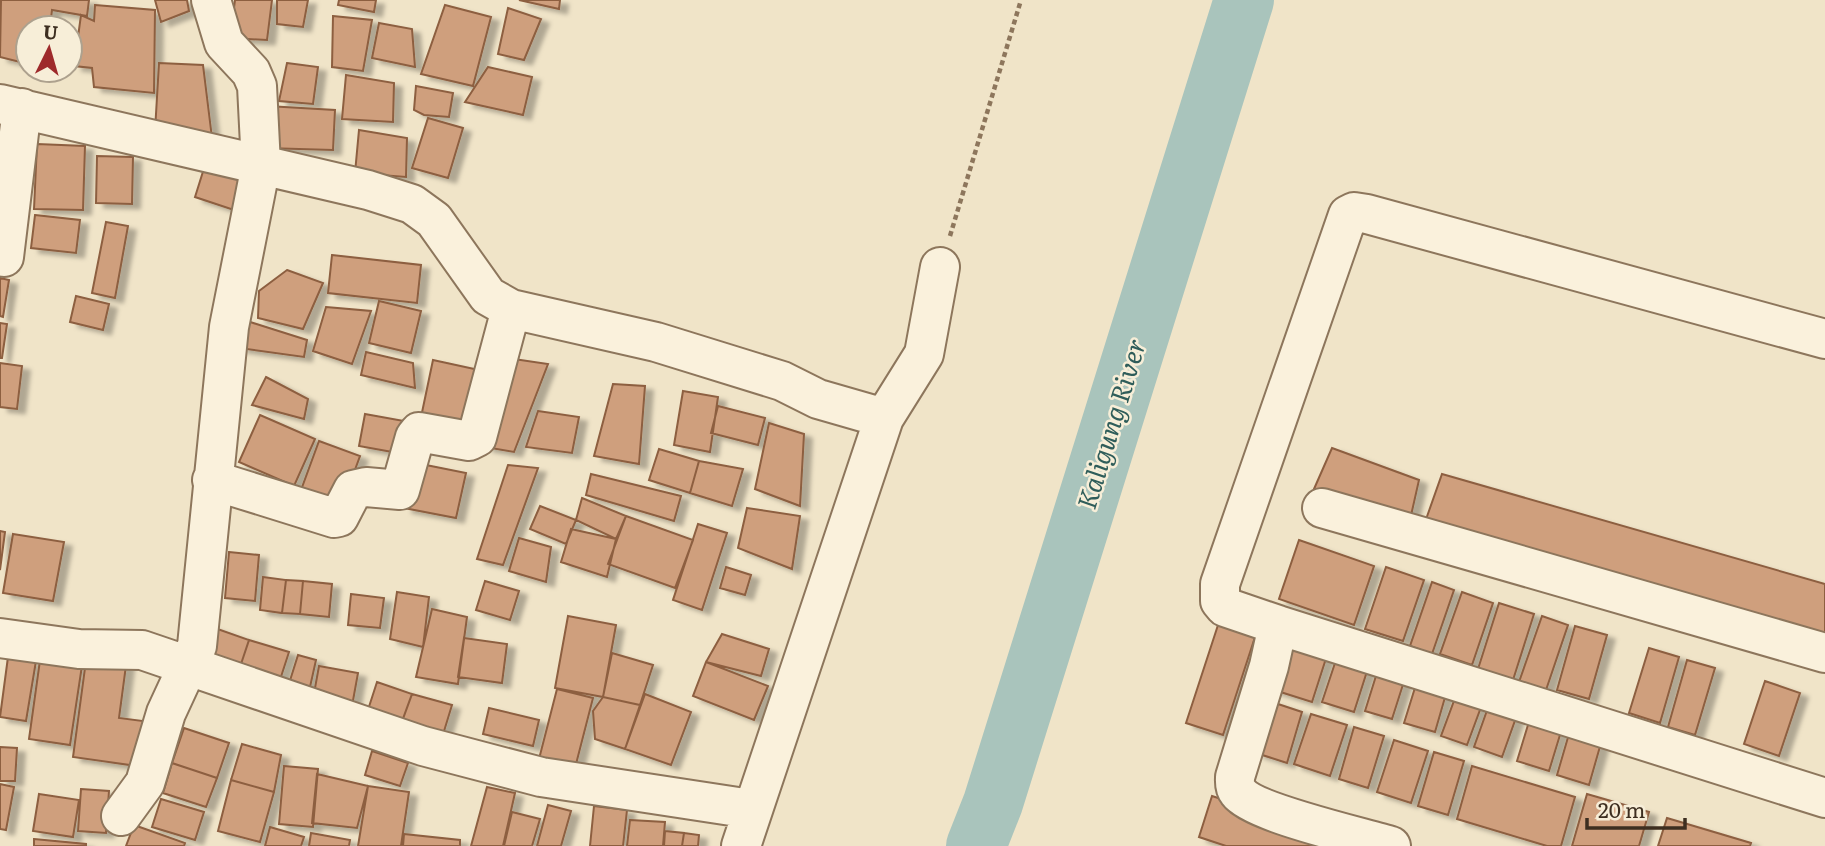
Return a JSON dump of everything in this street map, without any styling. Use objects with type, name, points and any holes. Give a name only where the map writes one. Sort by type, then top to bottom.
[{"type":"street","points":[[121,816],[145,783],[166,713],[191,664],[197,646],[229,327],[261,165],[257,86],[251,72],[224,43],[211,0]]},
{"type":"street","points":[[4,257],[11,106],[412,204],[435,220],[488,296],[511,309],[656,342],[782,381],[818,399],[884,418]]},
{"type":"street","points":[[1825,339],[1354,212],[1344,221],[1220,584],[1220,601],[1232,612],[1825,798]]},
{"type":"street","points":[[741,846],[751,809],[884,418],[924,354],[940,267]]},
{"type":"street","points":[[212,481],[334,518],[339,517],[353,490],[366,487],[400,490],[415,437],[419,432],[469,441],[477,437],[511,309]]},
{"type":"street","points":[[1322,508],[1825,653]]},
{"type":"street","points":[[1279,625],[1235,777],[1235,787],[1239,794],[1260,807],[1391,846]]},
{"type":"street","points":[[0,638],[79,649],[142,650],[191,664],[423,746],[541,777],[751,809]]},
{"type":"path","points":[[940,267],[1021,0]]},
{"type":"building","points":[[1,0],[89,0],[87,16],[52,10],[52,14],[14,14],[14,60],[0,57]]},
{"type":"building","points":[[155,0],[187,0],[189,11],[161,22]]},
{"type":"building","points":[[235,0],[272,0],[267,40],[230,38]]},
{"type":"building","points":[[277,0],[308,0],[303,27],[277,24]]},
{"type":"building","points":[[339,0],[376,0],[374,12],[338,5]]},
{"type":"building","points":[[519,0],[560,0],[559,9]]},
{"type":"building","points":[[95,5],[155,10],[154,93],[94,87],[92,68],[84,67],[84,16],[94,21]]},
{"type":"building","points":[[445,5],[491,17],[473,86],[421,74]]},
{"type":"building","points":[[508,8],[541,19],[524,60],[498,54]]},
{"type":"building","points":[[333,16],[372,20],[363,71],[332,67]]},
{"type":"building","points":[[379,23],[412,29],[415,67],[372,58]]},
{"type":"building","points":[[159,63],[203,65],[212,138],[155,131]]},
{"type":"building","points":[[287,63],[318,67],[313,104],[279,101]]},
{"type":"building","points":[[488,67],[532,77],[523,115],[465,102]]},
{"type":"building","points":[[346,75],[394,83],[393,122],[342,119]]},
{"type":"building","points":[[416,86],[453,93],[449,117],[424,115],[414,110]]},
{"type":"building","points":[[267,106],[335,110],[333,150],[265,148]]},
{"type":"building","points":[[428,118],[463,128],[448,178],[412,168]]},
{"type":"building","points":[[359,130],[407,138],[406,177],[355,173]]},
{"type":"building","points":[[37,144],[85,146],[83,210],[34,209]]},
{"type":"building","points":[[97,156],[133,157],[132,204],[96,203]]},
{"type":"building","points":[[206,162],[248,175],[237,211],[195,197]]},
{"type":"building","points":[[35,215],[80,220],[76,253],[31,248]]},
{"type":"building","points":[[106,222],[128,226],[115,298],[92,293]]},
{"type":"building","points":[[332,255],[421,265],[417,303],[328,293]]},
{"type":"building","points":[[287,270],[323,283],[303,329],[258,318],[259,291]]},
{"type":"building","points":[[0,278],[9,280],[3,317],[0,316]]},
{"type":"building","points":[[76,296],[109,304],[103,330],[70,322]]},
{"type":"building","points":[[379,301],[421,311],[411,353],[369,343]]},
{"type":"building","points":[[326,307],[371,311],[352,364],[313,351]]},
{"type":"building","points":[[247,321],[307,340],[304,357],[239,348]]},
{"type":"building","points":[[0,323],[7,324],[2,358],[0,358]]},
{"type":"building","points":[[366,352],[413,363],[415,388],[361,375]]},
{"type":"building","points":[[507,358],[548,364],[514,452],[485,447]]},
{"type":"building","points":[[433,360],[479,370],[465,432],[420,422]]},
{"type":"building","points":[[0,363],[22,366],[17,409],[0,407]]},
{"type":"building","points":[[266,377],[308,399],[304,419],[252,405]]},
{"type":"building","points":[[613,384],[645,386],[639,464],[594,456]]},
{"type":"building","points":[[683,391],[718,397],[710,452],[674,445]]},
{"type":"building","points":[[718,406],[765,418],[758,445],[711,433]]},
{"type":"building","points":[[538,411],[579,417],[572,453],[526,447]]},
{"type":"building","points":[[365,414],[415,423],[409,455],[359,446]]},
{"type":"building","points":[[260,415],[315,439],[294,486],[239,462]]},
{"type":"building","points":[[769,423],[804,434],[800,506],[755,489]]},
{"type":"building","points":[[319,441],[360,456],[338,516],[297,501]]},
{"type":"building","points":[[1332,448],[1419,480],[1410,520],[1314,489]]},
{"type":"building","points":[[659,449],[699,461],[690,493],[649,480]]},
{"type":"building","points":[[699,461],[743,469],[732,506],[690,493]]},
{"type":"building","points":[[426,465],[466,473],[456,518],[404,508]]},
{"type":"building","points":[[508,465],[538,468],[503,565],[477,559]]},
{"type":"building","points":[[591,474],[681,496],[674,521],[586,495]]},
{"type":"building","points":[[1442,474],[1825,584],[1825,645],[1424,525]]},
{"type":"building","points":[[582,498],[626,516],[616,539],[576,520]]},
{"type":"building","points":[[540,506],[576,520],[566,544],[530,529]]},
{"type":"building","points":[[747,508],[800,516],[792,569],[738,548]]},
{"type":"building","points":[[626,516],[693,540],[675,588],[608,564]]},
{"type":"building","points":[[698,524],[727,533],[702,610],[673,600]]},
{"type":"building","points":[[571,529],[616,539],[607,577],[561,562]]},
{"type":"building","points":[[0,531],[5,532],[0,570]]},
{"type":"building","points":[[13,534],[64,542],[53,601],[3,593]]},
{"type":"building","points":[[519,538],[551,547],[546,582],[509,571]]},
{"type":"building","points":[[1299,540],[1374,566],[1354,625],[1279,599]]},
{"type":"building","points":[[229,552],[259,555],[255,601],[225,598]]},
{"type":"building","points":[[726,567],[751,575],[745,595],[720,588]]},
{"type":"building","points":[[1386,567],[1424,580],[1403,641],[1365,629]]},
{"type":"building","points":[[263,577],[286,580],[282,613],[260,610]]},
{"type":"building","points":[[286,580],[303,581],[300,614],[282,613]]},
{"type":"building","points":[[303,581],[332,584],[329,617],[300,614]]},
{"type":"building","points":[[485,581],[519,591],[510,620],[476,610]]},
{"type":"building","points":[[1432,582],[1454,590],[1432,654],[1410,646]]},
{"type":"building","points":[[397,592],[429,597],[423,647],[390,639]]},
{"type":"building","points":[[1462,592],[1493,603],[1472,665],[1440,654]]},
{"type":"building","points":[[351,594],[384,598],[380,628],[348,625]]},
{"type":"building","points":[[1499,603],[1534,614],[1513,680],[1478,669]]},
{"type":"building","points":[[432,609],[467,617],[458,684],[416,677]]},
{"type":"building","points":[[568,616],[616,625],[603,697],[555,688]]},
{"type":"building","points":[[1542,616],[1568,625],[1546,690],[1519,682]]},
{"type":"building","points":[[1219,622],[1256,634],[1223,735],[1186,723]]},
{"type":"building","points":[[209,626],[249,640],[238,673],[198,657]]},
{"type":"building","points":[[1575,626],[1607,635],[1589,699],[1557,690]]},
{"type":"building","points":[[722,634],[769,649],[761,676],[706,662]]},
{"type":"building","points":[[1289,635],[1329,649],[1312,702],[1271,689]]},
{"type":"building","points":[[464,638],[507,644],[502,683],[458,677]]},
{"type":"building","points":[[249,640],[289,652],[278,686],[238,673]]},
{"type":"building","points":[[1649,648],[1679,657],[1660,723],[1629,713]]},
{"type":"building","points":[[41,653],[83,659],[70,745],[29,739]]},
{"type":"building","points":[[87,653],[127,658],[119,718],[143,721],[137,766],[73,757]]},
{"type":"building","points":[[612,653],[653,665],[640,705],[603,697]]},
{"type":"building","points":[[1338,654],[1369,665],[1354,712],[1322,702]]},
{"type":"building","points":[[298,655],[316,660],[308,696],[287,690]]},
{"type":"building","points":[[8,657],[36,661],[26,721],[0,717]]},
{"type":"building","points":[[1687,660],[1715,668],[1695,735],[1668,727]]},
{"type":"building","points":[[706,662],[768,686],[754,720],[693,696]]},
{"type":"building","points":[[1380,663],[1407,672],[1392,719],[1365,711]]},
{"type":"building","points":[[319,666],[358,673],[352,706],[313,699]]},
{"type":"building","points":[[1418,678],[1448,687],[1435,732],[1404,723]]},
{"type":"building","points":[[1765,681],[1800,693],[1779,756],[1744,744]]},
{"type":"building","points":[[377,682],[412,694],[400,727],[366,716]]},
{"type":"building","points":[[557,689],[593,698],[575,768],[539,759]]},
{"type":"building","points":[[1458,690],[1484,699],[1467,745],[1441,736]]},
{"type":"building","points":[[412,694],[452,705],[441,741],[400,727]]},
{"type":"building","points":[[645,694],[691,712],[671,765],[625,749]]},
{"type":"building","points":[[603,697],[640,705],[625,749],[595,739],[593,711]]},
{"type":"building","points":[[1272,702],[1302,712],[1287,763],[1256,753]]},
{"type":"building","points":[[1490,702],[1518,712],[1502,757],[1474,747]]},
{"type":"building","points":[[489,708],[539,720],[533,746],[483,734]]},
{"type":"building","points":[[1311,714],[1347,725],[1330,776],[1294,764]]},
{"type":"building","points":[[1531,715],[1563,725],[1549,771],[1517,761]]},
{"type":"building","points":[[1354,727],[1384,736],[1368,788],[1339,779]]},
{"type":"building","points":[[1571,727],[1603,736],[1589,785],[1557,775]]},
{"type":"building","points":[[184,728],[229,743],[217,778],[172,763]]},
{"type":"building","points":[[1394,740],[1428,751],[1411,803],[1377,792]]},
{"type":"building","points":[[242,744],[281,755],[274,792],[231,780]]},
{"type":"building","points":[[0,747],[17,748],[15,781],[0,781]]},
{"type":"building","points":[[372,751],[408,763],[400,786],[365,775]]},
{"type":"building","points":[[1434,752],[1464,761],[1448,815],[1418,806]]},
{"type":"building","points":[[172,763],[217,778],[206,807],[163,793]]},
{"type":"building","points":[[284,766],[318,769],[313,827],[279,824]]},
{"type":"building","points":[[1472,766],[1575,797],[1561,846],[1547,846],[1457,819]]},
{"type":"building","points":[[317,774],[368,786],[357,828],[312,823]]},
{"type":"building","points":[[231,780],[274,792],[260,842],[218,831]]},
{"type":"building","points":[[0,784],[14,787],[6,830],[0,829]]},
{"type":"building","points":[[368,786],[409,792],[401,846],[358,846]]},
{"type":"building","points":[[487,787],[515,793],[503,846],[471,846]]},
{"type":"building","points":[[81,789],[109,791],[106,833],[78,831]]},
{"type":"building","points":[[39,794],[79,800],[73,837],[33,831]]},
{"type":"building","points":[[1587,794],[1649,812],[1639,846],[1572,846]]},
{"type":"building","points":[[1212,796],[1332,835],[1328,846],[1226,846],[1199,837]]},
{"type":"building","points":[[161,799],[204,812],[195,840],[152,827]]},
{"type":"building","points":[[548,805],[571,811],[561,846],[537,846]]},
{"type":"building","points":[[594,806],[627,810],[623,846],[590,846]]},
{"type":"building","points":[[512,812],[540,819],[532,846],[504,846]]},
{"type":"building","points":[[1667,818],[1751,843],[1750,846],[1658,846]]},
{"type":"building","points":[[630,820],[665,822],[663,846],[627,846]]},
{"type":"building","points":[[134,825],[185,843],[184,846],[126,846]]},
{"type":"building","points":[[270,827],[304,837],[301,846],[265,846]]},
{"type":"building","points":[[665,831],[684,833],[682,846],[664,846]]},
{"type":"building","points":[[311,833],[350,840],[349,846],[309,846]]},
{"type":"building","points":[[684,833],[699,835],[698,846],[682,846]]},
{"type":"building","points":[[404,834],[460,840],[460,846],[403,846]]},
{"type":"building","points":[[34,839],[86,844],[86,846],[34,846]]},
{"type":"waterway","name":"Kaligung River","points":[[976,846],[993,803],[1244,0]]}]
